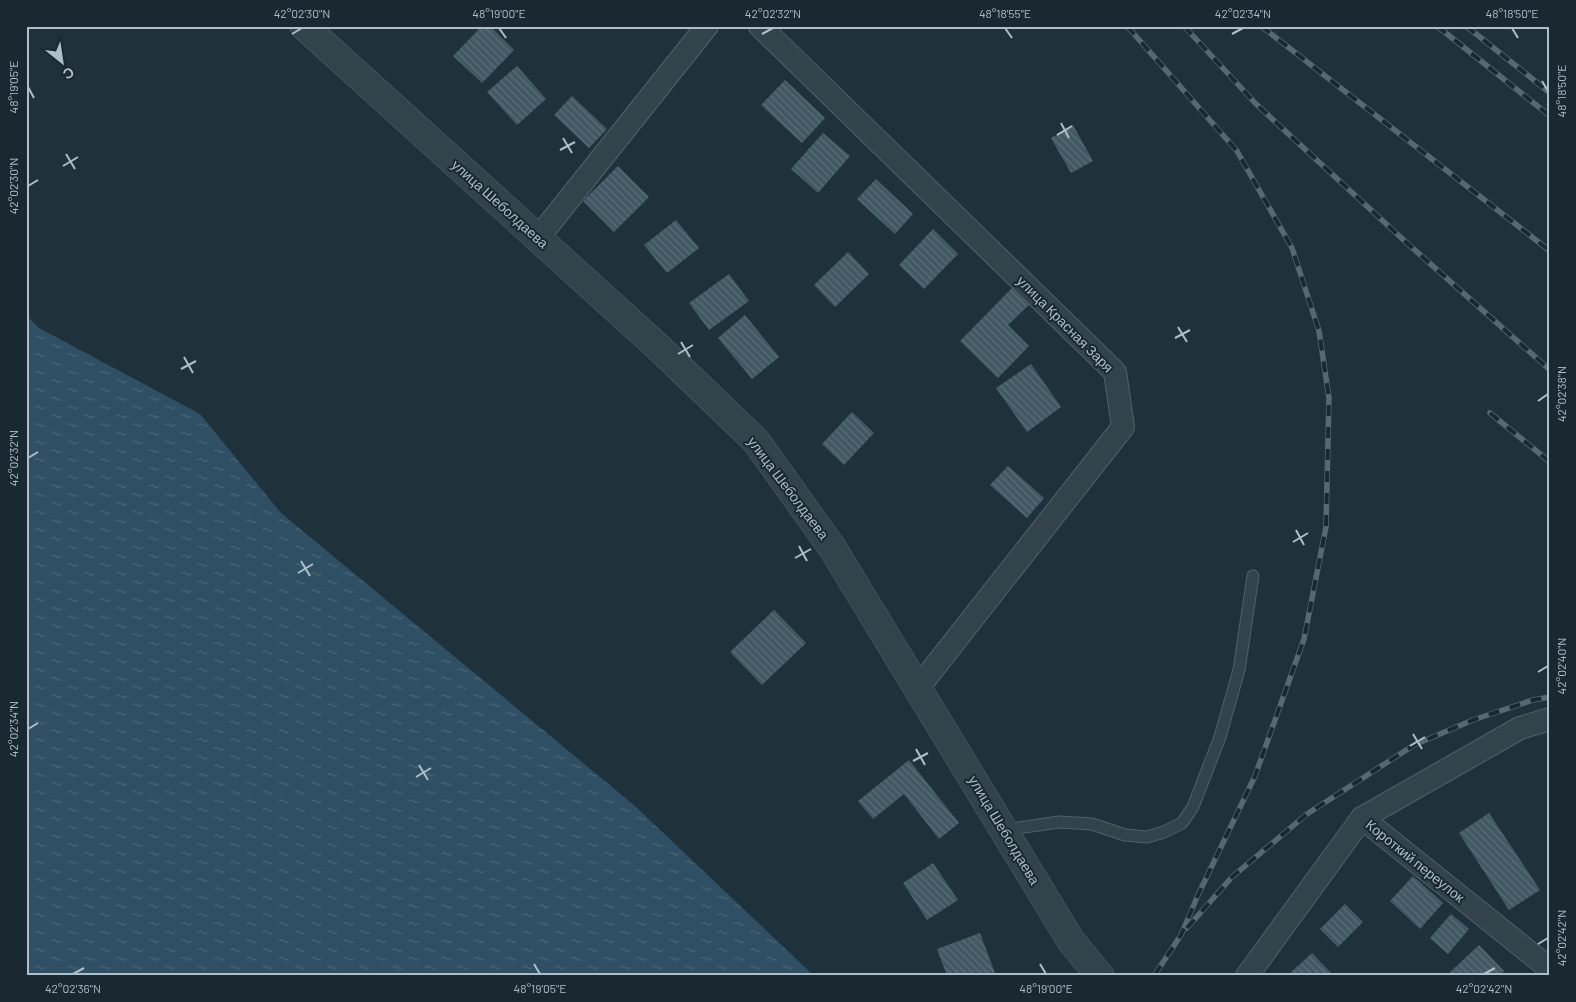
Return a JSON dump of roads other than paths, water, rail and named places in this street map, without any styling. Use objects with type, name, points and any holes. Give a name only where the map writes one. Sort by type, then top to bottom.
[{"type":"street","name":"улица Шеболдаева","points":[[304,26],[658,347],[756,442],[833,549],[1071,941],[1100,976]]},
{"type":"street","points":[[538,238],[707,26]]},
{"type":"street","name":"улица Красная Заря","points":[[760,26],[1115,372],[1123,427],[918,688]]},
{"type":"street","points":[[1362,818],[1520,728],[1550,719]]},
{"type":"street","name":"Короткий переулок","points":[[1247,976],[1362,818],[1550,969]]},
{"type":"lane","points":[[1004,830],[1059,822],[1092,824],[1125,835],[1147,837],[1164,832],[1182,823],[1193,807],[1223,727],[1239,670],[1253,576]]},
{"type":"water","points":[[26,315],[39,328],[200,414],[281,513],[635,806],[814,976],[26,976]]},
{"type":"railway","points":[[1127,26],[1237,151],[1292,248],[1319,331],[1329,398],[1326,527],[1304,639],[1255,776],[1181,935],[1154,976]]},
{"type":"railway","points":[[1184,26],[1256,104],[1408,244],[1550,370]]},
{"type":"railway","points":[[1261,26],[1550,251]]},
{"type":"railway","points":[[1437,26],[1550,116]]},
{"type":"railway","points":[[1466,26],[1550,93]]},
{"type":"railway","points":[[1490,413],[1550,462]]},
{"type":"railway","points":[[1187,928],[1232,877],[1307,814],[1414,745],[1473,720],[1533,700],[1550,697]]}]
